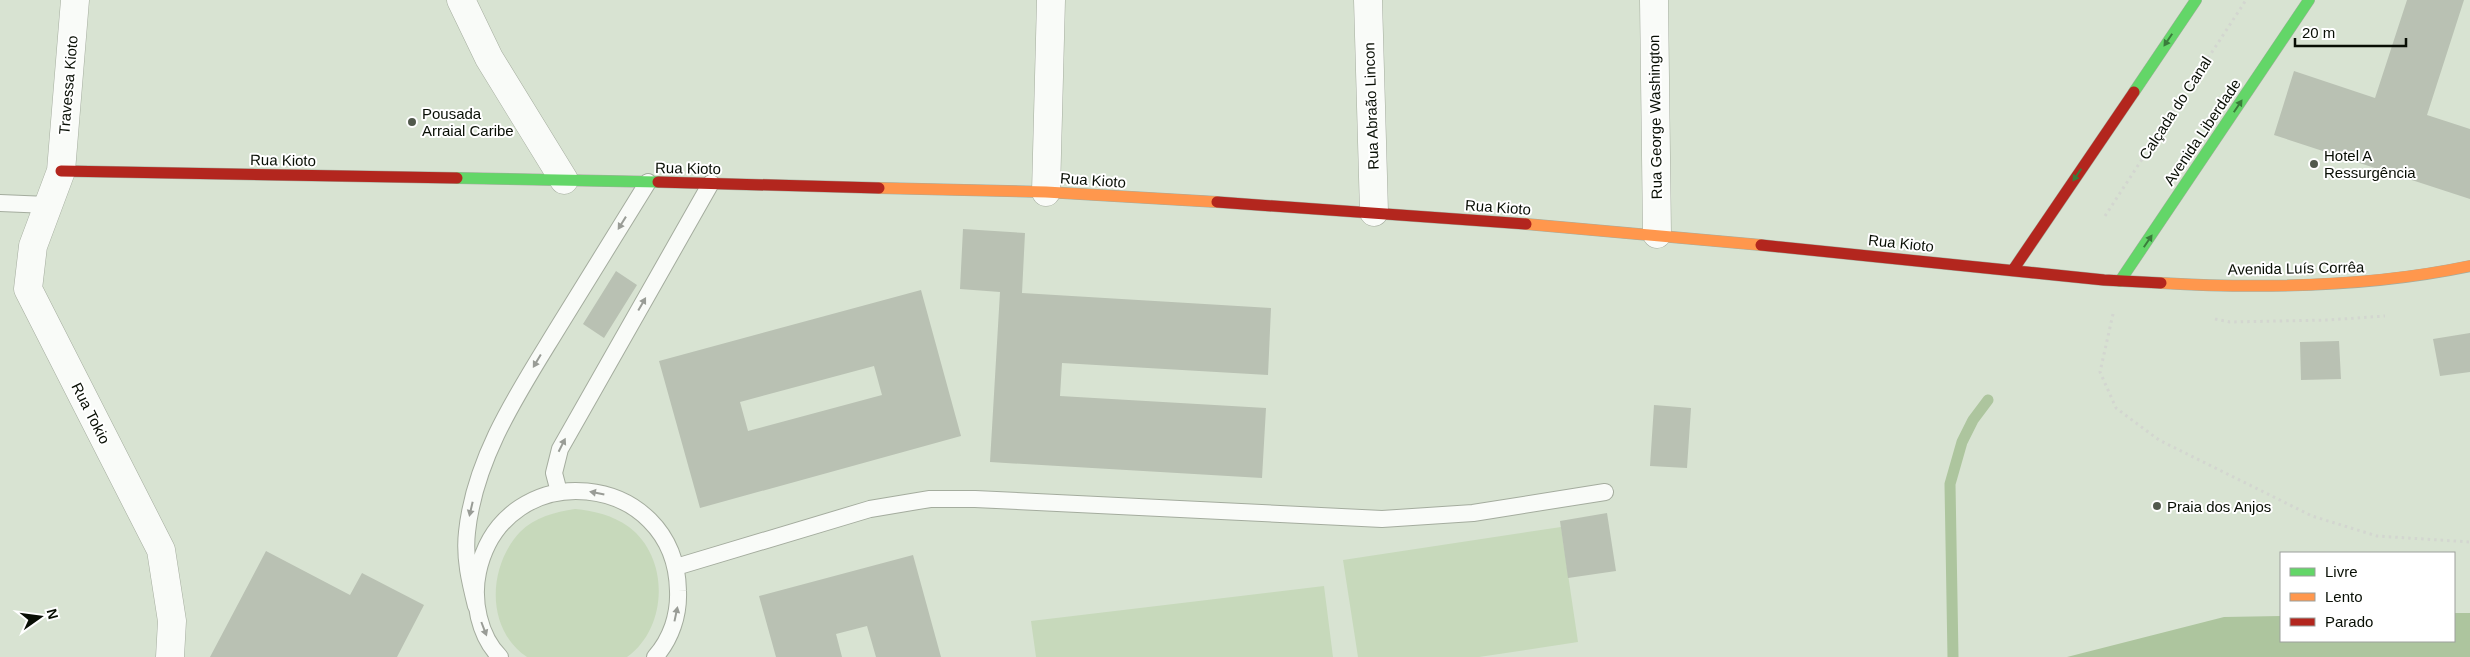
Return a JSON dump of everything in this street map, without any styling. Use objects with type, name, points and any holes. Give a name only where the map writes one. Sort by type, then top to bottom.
[{"type":"street","name":"Travessa Kioto","points":[[61,171],[75,0]]},
{"type":"street","points":[[461,0],[489,58],[564,180]]},
{"type":"street","points":[[1046,192],[1051,0]]},
{"type":"street","name":"Rua Abraão Lincon","points":[[1368,0],[1374,212]]},
{"type":"street","name":"Rua George Washington","points":[[1654,0],[1657,234]]},
{"type":"street","points":[[2013,270],[2196,0]]},
{"type":"street","name":"Avenida Liberdade","points":[[2120,281],[2309,0]]},
{"type":"street","name":"Rua Kioto","points":[[61,171],[711,183],[1046,192],[1374,212],[1657,234],[2120,281]]},
{"type":"street","name":"Rua Tokio","points":[[61,171],[33,246],[28,289],[161,550],[172,621],[170,657]]},
{"type":"street","name":"Avenida Luís Corrêa","points":[[2120,281],[2195,285],[2355,282],[2428,275],[2470,266]]},
{"type":"lane","points":[[495,655],[483,630],[466,558],[467,533],[475,493],[488,454],[522,387],[648,182]]},
{"type":"lane","points":[[559,492],[554,473],[560,448],[711,183]]},
{"type":"lane","points":[[0,203],[48,205]]},
{"type":"lane","points":[[476,606],[476,582],[480,566],[492,535],[508,517],[528,502],[559,492],[575,489],[599,492],[629,504],[643,514],[660,532],[676,567],[679,602],[673,626],[663,648],[655,657]]},
{"type":"lane","points":[[676,567],[870,509],[930,499],[974,499],[1382,520],[1473,513],[1605,492]]},
{"type":"path","name":"Calçada do Canal","points":[[2105,216],[2246,0]]},
{"type":"path","points":[[2120,281],[2100,372],[2116,408],[2159,440],[2312,516],[2377,536],[2470,542]]},
{"type":"shaded area","points":[[575,509],[603,514],[623,523],[642,540],[652,556],[657,574],[659,593],[656,611],[650,629],[641,644],[627,657],[527,657],[513,645],[504,630],[498,614],[496,597],[497,579],[509,546],[520,532],[539,519]]},
{"type":"shaded area","points":[[1561,527],[1578,642],[1479,657],[1358,657],[1343,560]]},
{"type":"shaded area","points":[[1324,586],[1333,657],[1036,657],[1031,621]]},
{"type":"shaded area","points":[[2455,613],[2470,613],[2470,657],[2067,657],[2224,617],[2280,616],[2280,642],[2455,642]]},
{"type":"building","points":[[2407,0],[2464,0],[2427,115],[2470,129],[2470,199],[2274,135],[2294,71],[2375,98]]},
{"type":"building","points":[[963,229],[1025,233],[1022,293],[1271,308],[1268,375],[1062,363],[1060,396],[1266,408],[1262,478],[990,462],[1000,292],[960,289]]},
{"type":"building","points":[[616,271],[637,285],[604,338],[583,324]]},
{"type":"building","points":[[921,290],[961,436],[700,508],[659,361]],"holes":[[[874,366],[882,395],[748,431],[740,402]]]},
{"type":"building","points":[[2470,333],[2470,372],[2440,376],[2433,339]]},
{"type":"building","points":[[2339,341],[2341,379],[2301,380],[2300,342]]},
{"type":"building","points":[[1654,405],[1691,408],[1687,468],[1650,466]]},
{"type":"building","points":[[1607,513],[1616,571],[1568,578],[1560,521]]},
{"type":"building","points":[[266,551],[350,595],[362,573],[424,605],[397,657],[210,657]]},
{"type":"building","points":[[913,555],[941,657],[876,657],[867,626],[836,634],[842,657],[776,657],[759,596]]},
{"type":"waterway","points":[[1953,657],[1950,484],[1962,442],[1973,420],[1988,400]]},
{"type":"traffic: fast","points":[[2134,92],[2196,0]]},
{"type":"traffic: fast","points":[[2120,281],[2309,0]]},
{"type":"traffic: fast","points":[[457,178],[658,182]]},
{"type":"traffic: slow","points":[[879,188],[1046,192],[1217,202]]},
{"type":"traffic: slow","points":[[1526,224],[1761,245]]},
{"type":"traffic: slow","points":[[2161,283],[2239,286],[2317,285],[2394,278],[2470,266]]},
{"type":"traffic: jam","points":[[2013,270],[2134,92]]},
{"type":"traffic: jam","points":[[61,171],[457,178]]},
{"type":"traffic: jam","points":[[658,182],[879,188]]},
{"type":"traffic: jam","points":[[1217,202],[1526,224]]},
{"type":"traffic: jam","points":[[1761,245],[2104,280],[2161,283]]},
{"type":"place","name":"Pousada Arraial Caribe","points":[[412,122]]},
{"type":"place","name":"Hotel A Ressurgência","points":[[2314,164]]},
{"type":"place","name":"Praia dos Anjos","points":[[2157,506]]}]
